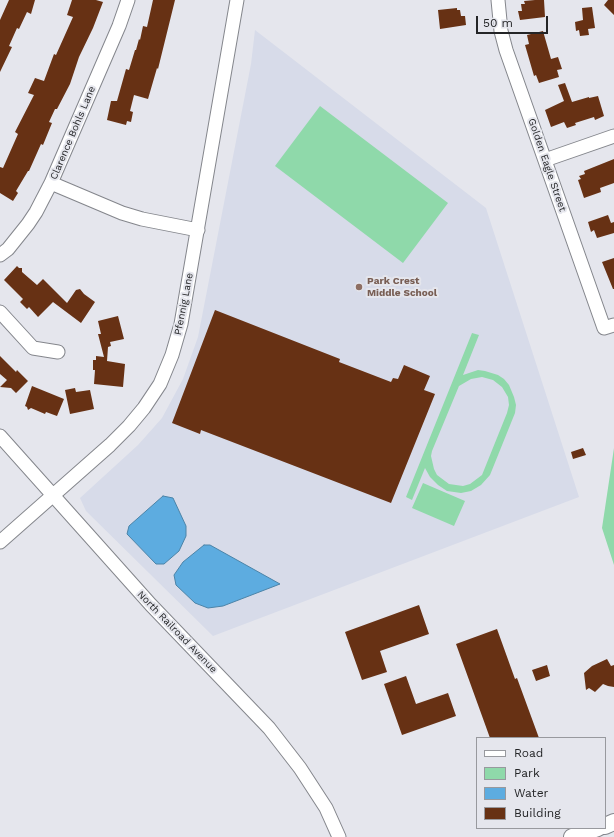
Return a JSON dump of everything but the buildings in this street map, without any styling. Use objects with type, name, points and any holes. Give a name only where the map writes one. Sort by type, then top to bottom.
[{"type":"main road","points":[[572,837],[595,829]]},
{"type":"street","name":"Clarence Bohls Lane","points":[[0,255],[8,249],[28,224],[51,183],[128,0]]},
{"type":"street","name":"Pfennig Lane","points":[[0,542],[110,446],[144,408],[160,384],[172,355],[181,324],[238,0]]},
{"type":"street","name":"Golden Eagle Street","points":[[498,0],[501,31],[506,50],[545,160],[609,326]]},
{"type":"street","points":[[545,160],[614,136]]},
{"type":"street","points":[[51,183],[122,213],[142,219],[198,230]]},
{"type":"street","points":[[0,312],[33,348],[58,352]]},
{"type":"street","name":"North Railroad Avenue","points":[[0,436],[52,496],[151,605],[269,728],[300,768],[326,808],[339,837]]},
{"type":"shaded area","name":"Park Crest Middle School","points":[[255,30],[486,208],[579,497],[213,636],[86,511],[80,498],[138,445],[162,418],[183,379],[198,337],[251,64]]},
{"type":"green space","points":[[320,106],[448,203],[403,263],[275,166]]},
{"type":"green space","points":[[472,333],[479,335],[463,375],[478,370],[498,375],[509,385],[516,405],[515,413],[490,475],[481,485],[471,491],[461,493],[447,491],[438,485],[430,477],[425,468],[412,500],[406,497]],"holes":[[[482,377],[493,380],[502,387],[508,397],[509,405],[482,475],[470,484],[463,486],[449,484],[437,475],[431,456],[459,386],[471,379]]]},
{"type":"green space","points":[[614,448],[614,565],[602,528]]},
{"type":"green space","points":[[423,483],[465,501],[454,526],[412,508]]},
{"type":"water","points":[[163,496],[173,498],[186,526],[186,536],[179,551],[164,564],[156,564],[127,534],[129,526]]},
{"type":"water","points":[[204,545],[210,545],[280,584],[223,606],[208,608],[195,603],[176,585],[174,575],[183,562]]},
{"type":"place","name":"Park Crest Middle School","points":[[359,287]]}]
